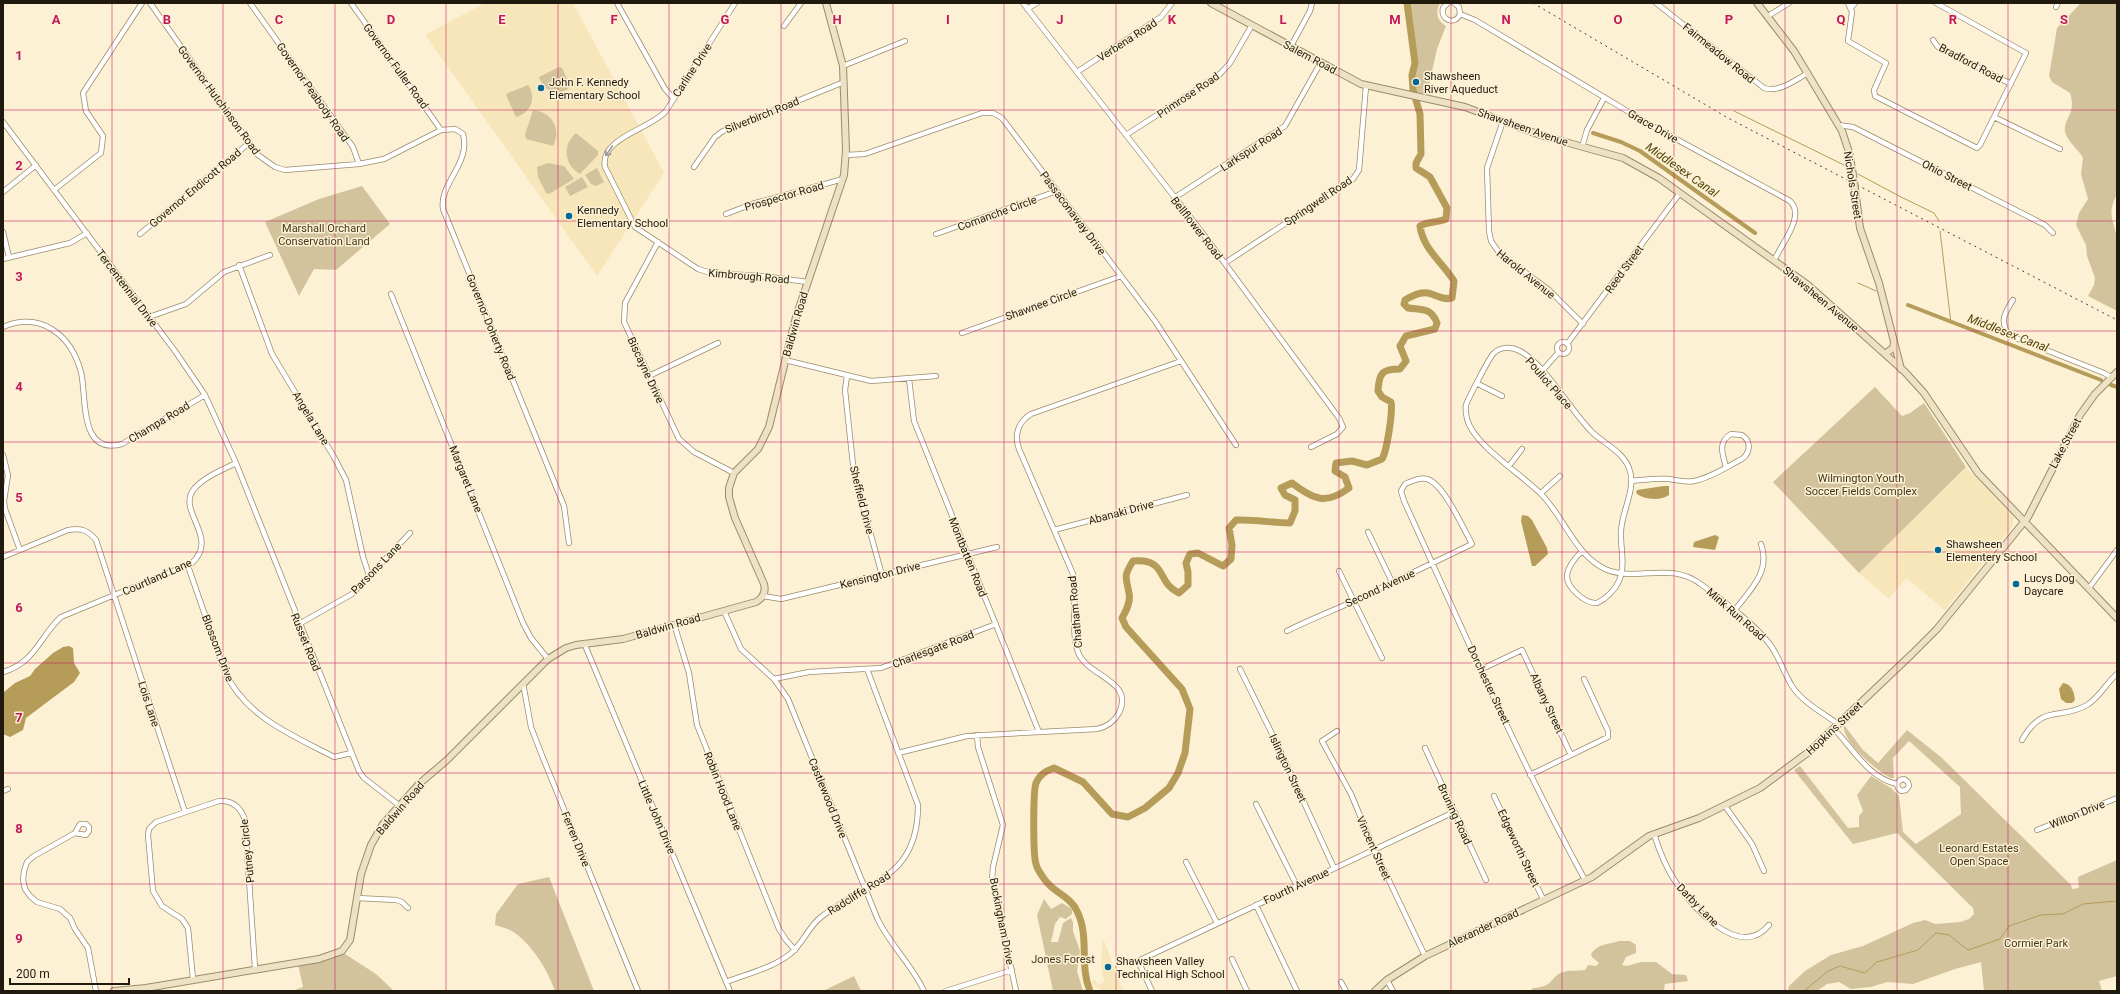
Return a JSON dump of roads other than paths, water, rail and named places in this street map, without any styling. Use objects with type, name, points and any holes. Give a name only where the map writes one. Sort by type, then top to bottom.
[{"type":"street","points":[[54,190],[101,153],[103,148],[103,136],[86,111],[83,93],[142,3]]},
{"type":"street","name":"Governor Hutchinson Road","points":[[150,3],[249,143],[266,162],[284,170],[359,164],[384,159],[441,130]]},
{"type":"street","name":"Governor Peabody Road","points":[[250,3],[353,147],[359,164]]},
{"type":"street","name":"Governor Fuller Road","points":[[351,3],[441,130]]},
{"type":"street","points":[[617,3],[665,89],[674,99]]},
{"type":"street","name":"Carline Drive","points":[[640,129],[660,117],[674,99],[735,3]]},
{"type":"street","points":[[784,26],[801,3]]},
{"type":"street","name":"Baldwin Road","points":[[734,473],[756,453],[764,440],[785,360],[808,282],[843,179],[846,155],[843,66],[826,3]]},
{"type":"street","name":"Bellflower Road","points":[[1023,3],[1225,264],[1339,418],[1343,427],[1337,434],[1311,447]]},
{"type":"street","points":[[1027,9],[1036,3]]},
{"type":"street","name":"Verbena Road","points":[[1077,72],[1161,17],[1172,3]]},
{"type":"street","name":"Salem Road","points":[[1211,3],[1366,86],[1415,96]]},
{"type":"street","points":[[1291,46],[1310,11],[1312,3]]},
{"type":"street","points":[[1448,3],[1442,10],[1445,19],[1453,21],[1460,14],[1459,7],[1454,3]]},
{"type":"street","name":"Fairmeadow Road","points":[[1656,3],[1764,88],[1771,90],[1779,88],[1808,73]]},
{"type":"street","name":"Nichols Street","points":[[1757,3],[1790,43],[1838,124],[1847,144],[1861,232],[1878,280],[1901,369]]},
{"type":"street","points":[[1768,16],[1789,3]]},
{"type":"street","points":[[1848,3],[1852,14],[1848,41],[1886,63],[1873,92],[1876,98],[1975,148],[1980,145],[2026,53],[1936,3]]},
{"type":"street","points":[[1851,8],[1855,3]]},
{"type":"street","name":"Grace Drive","points":[[1460,14],[1475,20],[1654,128],[1792,203],[1796,210],[1796,219],[1774,261]]},
{"type":"street","name":"Primrose Road","points":[[1126,135],[1219,75],[1230,63],[1252,25]]},
{"type":"street","name":"Bradford Road","points":[[1933,40],[1938,47],[2011,84]]},
{"type":"street","points":[[843,66],[905,41]]},
{"type":"street","name":"Larkspur Road","points":[[1174,198],[1285,126],[1321,62]]},
{"type":"street","name":"Silverbirch Road","points":[[694,167],[715,137],[723,131],[844,82]]},
{"type":"street","name":"Springwell Road","points":[[1225,264],[1353,179],[1359,170],[1366,86]]},
{"type":"street","name":"Shawsheen Avenue","points":[[1415,96],[1465,108],[1540,135],[1628,160],[1659,178],[1808,285],[1885,354],[1924,393],[1974,468],[2117,618]]},
{"type":"street","points":[[1582,147],[1587,130],[1604,98]]},
{"type":"street","name":"Passaconaway Drive","points":[[846,155],[865,154],[976,115],[993,113],[1002,118],[1155,321],[1236,445]]},
{"type":"street","points":[[1994,117],[2060,149]]},
{"type":"street","name":"Harold Avenue","points":[[1503,121],[1486,168],[1489,231],[1491,241],[1500,254],[1549,290],[1583,324]]},
{"type":"street","name":"Tercentennial Drive","points":[[3,122],[87,233],[205,395],[236,463]]},
{"type":"street","name":"Ohio Street","points":[[1838,124],[1850,125],[1860,130],[2045,225],[2053,234]]},
{"type":"street","name":"Governor Doherty Road","points":[[441,130],[455,129],[460,131],[464,137],[460,164],[444,194],[443,209],[564,506],[569,543]]},
{"type":"street","name":"Kimbrough Road","points":[[640,129],[611,147],[605,155],[604,165],[635,226],[696,268],[707,273],[770,277],[808,282]]},
{"type":"street","name":"Governor Endicott Road","points":[[140,234],[249,143]]},
{"type":"street","points":[[3,192],[36,165]]},
{"type":"street","name":"Prospector Road","points":[[726,214],[752,204],[843,179]]},
{"type":"street","name":"Comanche Circle","points":[[936,234],[1057,191]]},
{"type":"street","name":"Reed Street","points":[[1567,344],[1680,193]]},
{"type":"street","points":[[3,232],[9,257]]},
{"type":"street","points":[[3,258],[70,242],[87,233]]},
{"type":"street","name":"Biscayne Drive","points":[[658,242],[627,299],[623,315],[626,329],[676,433],[684,444],[694,452],[734,473]]},
{"type":"street","points":[[149,317],[186,304],[220,275],[239,265],[270,255]]},
{"type":"street","name":"Angela Lane","points":[[239,265],[272,354],[334,457],[346,480],[363,558],[369,576]]},
{"type":"street","name":"Shawnee Circle","points":[[962,333],[1121,276]]},
{"type":"street","name":"Margaret Lane","points":[[391,294],[523,623],[531,638],[548,659]]},
{"type":"street","points":[[2013,300],[2003,318],[2005,328],[2011,336],[2111,377]]},
{"type":"street","name":"Champa Road","points":[[3,327],[23,322],[41,324],[50,327],[63,340],[75,357],[81,374],[86,419],[95,438],[103,444],[115,446],[122,444],[205,395]]},
{"type":"street","points":[[1885,354],[1893,348],[1894,340]]},
{"type":"street","name":"Reed Street","points":[[1558,353],[1556,348],[1558,344],[1562,342],[1567,344]]},
{"type":"street","points":[[649,376],[718,343]]},
{"type":"street","name":"Reed Street","points":[[1558,353],[1567,353],[1569,348],[1567,344]]},
{"type":"street","name":"Pouliot Place","points":[[1504,348],[1510,348],[1521,352],[1542,371],[1586,426],[1623,458],[1629,468],[1631,481],[1621,526],[1622,573],[1601,567],[1582,551],[1559,515],[1541,493],[1476,436],[1467,422],[1466,406],[1478,384],[1490,357],[1495,352],[1504,348]]},
{"type":"street","name":"Reed Street","points":[[1542,371],[1558,353]]},
{"type":"street","points":[[785,360],[871,381],[936,376]]},
{"type":"street","name":"Chatham Road","points":[[898,753],[948,740],[977,735],[1102,728],[1115,719],[1121,705],[1120,695],[1116,686],[1108,679],[1090,668],[1079,654],[1076,635],[1074,581],[1018,444],[1017,431],[1027,416],[1035,412],[1181,361]]},
{"type":"street","name":"Lake Street","points":[[2024,522],[2031,512],[2080,415],[2095,394],[2117,372]]},
{"type":"street","name":"Sheffield Drive","points":[[847,376],[845,390],[854,474],[882,575]]},
{"type":"street","name":"Montbatten Road","points":[[908,379],[914,421],[1039,732]]},
{"type":"street","points":[[1478,384],[1502,396]]},
{"type":"street","points":[[1631,481],[1668,479],[1695,481],[1726,467],[1742,459],[1748,452],[1749,444],[1742,435],[1731,434],[1723,442],[1722,448],[1726,467]]},
{"type":"street","points":[[1509,466],[1522,449]]},
{"type":"street","points":[[3,455],[8,475],[4,495],[5,509],[20,550]]},
{"type":"street","name":"Courtland Lane","points":[[3,672],[24,662],[37,649],[54,623],[61,617],[188,566],[197,558],[202,546],[190,506],[192,492],[200,483],[236,463]]},
{"type":"street","name":"Russet Road","points":[[236,463],[351,753],[364,778],[400,806]]},
{"type":"street","points":[[734,473],[729,488],[730,502],[738,526],[762,579],[765,589],[763,596]]},
{"type":"street","points":[[1541,493],[1560,476]]},
{"type":"street","name":"Dorchester Street","points":[[1472,544],[1447,499],[1436,485],[1428,480],[1414,481],[1406,484],[1402,488],[1401,493],[1404,501],[1530,775],[1585,880]]},
{"type":"street","name":"Abanaki Drive","points":[[1054,530],[1187,495]]},
{"type":"street","name":"Hopkins Street","points":[[1597,874],[1636,844],[1654,834],[1725,806],[1769,782],[1802,757],[1937,629],[2024,522]]},
{"type":"street","name":"Lois Lane","points":[[3,557],[68,530],[86,530],[96,540],[113,596],[185,812]]},
{"type":"street","points":[[1368,532],[1392,582]]},
{"type":"street","name":"Parsons Lane","points":[[299,624],[352,594],[410,533]]},
{"type":"street","name":"Second Avenue","points":[[1287,631],[1472,544]]},
{"type":"street","points":[[1734,611],[1761,575],[1764,557],[1761,544]]},
{"type":"street","name":"Kensington Drive","points":[[763,596],[781,599],[996,547]]},
{"type":"street","points":[[2089,588],[2117,550]]},
{"type":"street","points":[[1582,551],[1569,568],[1567,578],[1572,588],[1588,602],[1595,603],[1604,599],[1616,586],[1622,573]]},
{"type":"street","name":"Blossom Drive","points":[[188,566],[224,670],[233,687],[245,703],[271,723],[334,757],[351,753]]},
{"type":"street","points":[[1339,571],[1382,658]]},
{"type":"street","name":"Mink Run Road","points":[[1622,573],[1669,572],[1685,575],[1702,585],[1734,611],[1770,644],[1796,692],[1836,726],[1854,753],[1876,774],[1885,780],[1897,784]]},
{"type":"street","name":"Baldwin Road","points":[[114,991],[326,958],[342,951],[352,933],[356,898],[361,874],[371,845],[383,824],[548,659],[566,648],[584,643],[623,639],[756,602],[763,596]]},
{"type":"street","name":"Castlewood Drive","points":[[724,611],[741,649],[774,679],[788,699],[865,890],[883,930],[911,967],[924,991]]},
{"type":"street","name":"Robin Hood Lane","points":[[674,624],[689,673],[697,725],[779,929],[795,950]]},
{"type":"street","name":"Charlesgate Road","points":[[774,679],[809,672],[867,669],[895,664],[996,624]]},
{"type":"street","name":"Little John Drive","points":[[584,643],[730,991]]},
{"type":"street","name":"Albany Street","points":[[1482,669],[1522,650],[1571,755]]},
{"type":"street","name":"Radcliffe Road","points":[[726,982],[783,959],[795,950],[810,928],[820,918],[898,867],[907,854],[916,826],[918,805],[867,669]]},
{"type":"street","name":"Islington Street","points":[[1240,669],[1279,748],[1334,868]]},
{"type":"street","points":[[2022,740],[2030,726],[2038,720],[2050,715],[2077,709],[2092,702],[2117,674]]},
{"type":"street","points":[[1530,775],[1608,736],[1584,679]]},
{"type":"street","name":"Ferren Drive","points":[[523,683],[531,727],[638,991]]},
{"type":"street","name":"Vincent Street","points":[[1337,732],[1322,741],[1351,794],[1374,850],[1424,956]]},
{"type":"street","name":"Buckingham Drive","points":[[977,735],[982,758],[1003,820],[1003,831],[993,866],[992,880],[1016,991]]},
{"type":"street","name":"Bruning Road","points":[[1425,748],[1486,880]]},
{"type":"street","points":[[3,791],[8,789]]},
{"type":"street","name":"Edgeworth Street","points":[[1494,796],[1543,899]]},
{"type":"street","name":"Wilton Drive","points":[[2037,830],[2117,798]]},
{"type":"street","name":"Putney Circle","points":[[193,979],[188,928],[182,919],[162,906],[153,891],[148,839],[149,829],[156,822],[224,801],[236,805],[244,816],[250,876],[255,968]]},
{"type":"street","points":[[1256,804],[1297,886]]},
{"type":"street","points":[[1725,806],[1752,844],[1764,871]]},
{"type":"street","name":"Fourth Avenue","points":[[1152,991],[1138,961],[1454,812]]},
{"type":"street","points":[[75,833],[34,856],[27,862],[23,880],[25,889],[37,902],[60,908],[70,918],[75,929],[88,948],[96,991]]},
{"type":"street","name":"Darby Lane","points":[[1654,834],[1666,865],[1675,881],[1715,925],[1724,931],[1742,937],[1759,934],[1769,925]]},
{"type":"street","points":[[1186,862],[1217,923]]},
{"type":"street","name":"Alexander Road","points":[[1375,991],[1387,980],[1424,956],[1597,874]]},
{"type":"street","points":[[356,898],[396,900],[402,902],[408,908]]},
{"type":"street","points":[[1256,905],[1297,991]]},
{"type":"street","points":[[1232,959],[1247,991]]},
{"type":"street","points":[[946,991],[1012,970]]},
{"type":"street","points":[[1387,980],[1393,991]]},
{"type":"street","points":[[1341,982],[1346,991]]},
{"type":"waterway","points":[[1090,991],[1085,971],[1083,931],[1077,911],[1066,898],[1049,884],[1037,868],[1034,837],[1035,788],[1041,775],[1054,768],[1083,782],[1112,814],[1128,817],[1145,808],[1169,788],[1178,773],[1185,753],[1190,709],[1182,689],[1126,627],[1122,618],[1129,603],[1126,577],[1130,566],[1133,561],[1152,563],[1157,567],[1172,589],[1179,593],[1188,585],[1186,563],[1190,554],[1198,553],[1223,566],[1231,559],[1232,545],[1229,528],[1236,520],[1290,523],[1295,511],[1295,500],[1285,495],[1281,488],[1292,483],[1314,497],[1320,498],[1333,497],[1349,488],[1345,477],[1335,471],[1336,463],[1352,461],[1367,465],[1382,459],[1384,455],[1388,440],[1391,402],[1382,397],[1378,391],[1381,376],[1385,371],[1400,369],[1406,361],[1400,346],[1406,336],[1435,329],[1437,323],[1432,314],[1426,310],[1408,308],[1404,304],[1405,300],[1421,293],[1446,299],[1452,298],[1454,281],[1425,242],[1420,226],[1426,223],[1446,219],[1447,208],[1430,177],[1416,168],[1416,163],[1421,154],[1420,114],[1413,90],[1412,75],[1415,63],[1407,3]]},
{"type":"waterway","points":[[1734,111],[1844,165]]},
{"type":"waterway","name":"Middlesex Canal","points":[[1593,133],[1621,142],[1640,151],[1755,233]]},
{"type":"waterway","points":[[1858,174],[1934,213],[1939,221]]},
{"type":"waterway","points":[[1940,231],[1951,323]]},
{"type":"waterway","name":"Middlesex Canal","points":[[1858,283],[1876,291]]},
{"type":"waterway","name":"Middlesex Canal","points":[[1908,305],[2101,380]]},
{"type":"waterway","name":"Middlesex Canal","points":[[2111,385],[2117,387]]},
{"type":"waterway","points":[[1804,991],[1828,971],[1840,966],[1865,973],[1877,962],[1918,950],[1936,933],[1949,935],[1968,950],[2000,939],[2009,926],[2041,915],[2063,914],[2083,904],[2117,901]]},
{"type":"railway","points":[[1533,3],[1728,118],[2117,320]]},
{"type":"place","name":"Shawsheen River Aqueduct","points":[[1416,82]]},
{"type":"place","name":"John F. Kennedy Elementary School","points":[[541,88]]},
{"type":"place","name":"Kennedy Elementary School","points":[[569,216]]},
{"type":"place","name":"Shawsheen Elementery School","points":[[1938,550]]},
{"type":"place","name":"Lucys Dog Daycare","points":[[2016,584]]},
{"type":"place","name":"Shawsheen Valley Technical High School","points":[[1108,967]]},
{"type":"park label","name":"Marshall Orchard Conservation Land","points":[[324,234]]},
{"type":"park label","name":"Wilmington Youth Soccer Fields Complex","points":[[1861,484]]},
{"type":"park label","name":"Leonard Estates Open Space","points":[[1979,854]]},
{"type":"park label","name":"Cormier Park","points":[[2036,943]]},
{"type":"park label","name":"Jones Forest","points":[[1063,959]]}]
